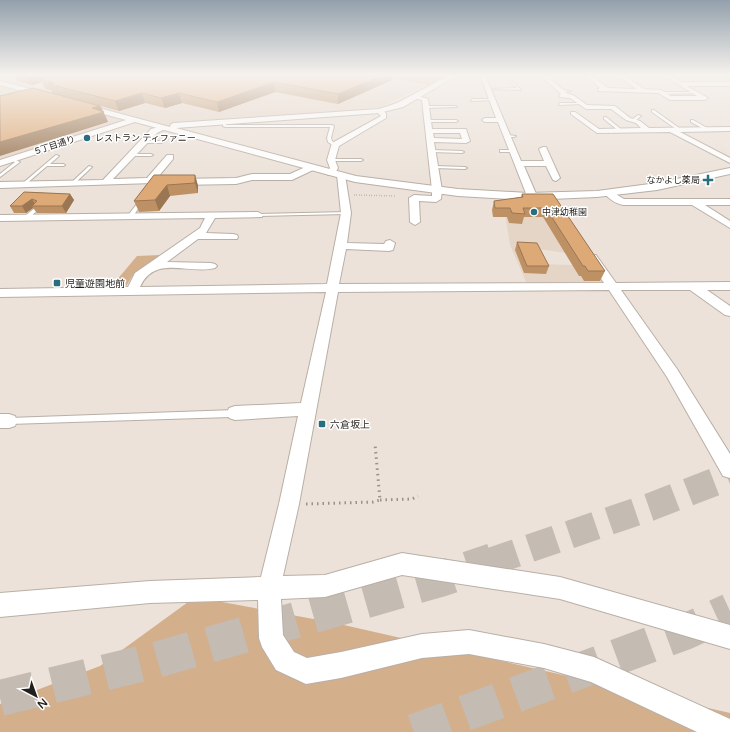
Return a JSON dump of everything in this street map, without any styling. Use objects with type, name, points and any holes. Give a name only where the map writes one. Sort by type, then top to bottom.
[{"type":"street","points":[[95,109],[336,174],[398,186],[468,194],[552,196],[609,193],[665,185],[730,171]]},
{"type":"street","points":[[106,182],[154,131],[162,128],[387,109]]},
{"type":"street","points":[[415,222],[414,198],[434,199],[436,198],[437,190],[432,140],[427,121],[426,109]]},
{"type":"street","points":[[496,109],[532,196]]},
{"type":"street","points":[[616,109],[628,119],[636,118],[648,130]]},
{"type":"street","points":[[379,111],[384,114],[384,117],[335,145],[332,160],[344,196],[346,213],[341,246],[289,504],[269,588],[271,638],[285,661],[306,671],[341,666],[422,646],[470,642],[544,656],[594,670],[727,732]]},
{"type":"street","points":[[578,115],[597,131],[730,129]]},
{"type":"street","points":[[485,120],[500,119]]},
{"type":"street","name":"5丁目通り","points":[[0,163],[133,120]]},
{"type":"street","points":[[671,130],[730,161]]},
{"type":"street","points":[[430,131],[463,131],[466,141],[432,140]]},
{"type":"street","points":[[546,151],[549,164],[558,176]]},
{"type":"street","points":[[158,182],[163,166],[170,157]]},
{"type":"street","points":[[518,163],[549,164]]},
{"type":"street","points":[[163,166],[174,166]]},
{"type":"street","points":[[0,184],[226,181],[252,177],[292,177],[310,168]]},
{"type":"street","points":[[609,193],[617,200],[623,202],[730,202]]},
{"type":"street","points":[[552,196],[561,209]]},
{"type":"street","points":[[694,202],[723,223]]},
{"type":"street","points":[[0,218],[132,215],[258,215]]},
{"type":"street","points":[[132,291],[139,276],[204,230],[211,215]]},
{"type":"street","points":[[196,236],[233,237]]},
{"type":"street","points":[[341,246],[389,248],[390,243]]},
{"type":"street","points":[[586,248],[672,373],[730,470]]},
{"type":"street","points":[[156,265],[211,266]]},
{"type":"street","points":[[693,286],[730,312]]},
{"type":"street","points":[[1,294],[332,288],[730,286]]},
{"type":"street","points":[[235,413],[308,408]]},
{"type":"street","points":[[0,605],[150,592],[325,586],[402,564],[560,588],[730,637]]},
{"type":"lane","points":[[428,109],[450,111]]},
{"type":"lane","points":[[485,109],[500,119]]},
{"type":"lane","points":[[653,111],[680,130]]},
{"type":"lane","points":[[661,118],[666,118]]},
{"type":"lane","points":[[613,120],[606,119],[621,131]]},
{"type":"lane","points":[[692,120],[707,129]]},
{"type":"lane","points":[[427,121],[456,121]]},
{"type":"lane","points":[[224,123],[225,126],[332,126],[329,138],[330,142],[335,145]]},
{"type":"lane","points":[[143,142],[161,142]]},
{"type":"lane","points":[[433,151],[462,152]]},
{"type":"lane","points":[[501,151],[514,151]]},
{"type":"lane","points":[[132,155],[151,155]]},
{"type":"lane","points":[[24,184],[57,156]]},
{"type":"lane","points":[[0,176],[18,162],[11,159]]},
{"type":"lane","points":[[332,160],[360,160]]},
{"type":"lane","points":[[47,165],[63,165]]},
{"type":"lane","points":[[73,183],[90,166]]},
{"type":"lane","points":[[435,167],[465,168]]},
{"type":"lane","points":[[132,215],[144,198]]},
{"type":"lane","points":[[27,218],[38,208]]},
{"type":"lane","points":[[258,215],[346,213]]},
{"type":"lane","points":[[5,421],[235,413]]},
{"type":"path","points":[[344,196],[414,198]]},
{"type":"path","points":[[376,444],[380,500]]},
{"type":"path","points":[[289,504],[373,502],[380,500],[412,499],[418,496]]},
{"type":"shaded area","points":[[0,109],[366,109],[161,127],[130,119],[0,160]]},
{"type":"shaded area","points":[[503,201],[553,201],[588,256],[510,245]]},
{"type":"shaded area","points":[[510,245],[535,249],[543,264],[595,266],[604,280],[602,284],[527,284]]},
{"type":"shaded area","points":[[160,255],[133,275],[125,288],[110,288],[137,256]]},
{"type":"shaded area","points":[[195,597],[335,623],[730,713],[730,732],[0,732],[0,704],[100,666]]},
{"type":"building","points":[[0,109],[95,109],[104,112],[0,142]]},
{"type":"building","points":[[154,175],[195,175],[195,183],[167,185],[155,200],[134,201]]},
{"type":"building","points":[[24,192],[70,194],[62,206],[32,206],[37,201],[32,199],[22,206],[10,206]]},
{"type":"building","points":[[522,194],[553,194],[605,271],[588,271],[585,266],[583,266],[546,208],[523,208],[525,214],[512,213],[510,208],[495,208],[494,201],[523,197]]},
{"type":"building","points":[[517,242],[537,243],[549,266],[527,266]]},
{"type":"tunnel","points":[[490,562],[650,507],[730,476]]},
{"type":"tunnel","points":[[0,698],[152,661],[440,579],[493,561]]},
{"type":"tunnel","points":[[414,732],[687,631],[730,611]]},
{"type":"place","name":"レストラン ティファニー","points":[[87,138]]},
{"type":"place","name":"なかよし薬局","points":[[708,180]]},
{"type":"place","name":"中津幼稚園","points":[[534,212]]},
{"type":"place","name":"児童遊園地前","points":[[57,283]]},
{"type":"place","name":"六倉坂上","points":[[322,424]]}]
